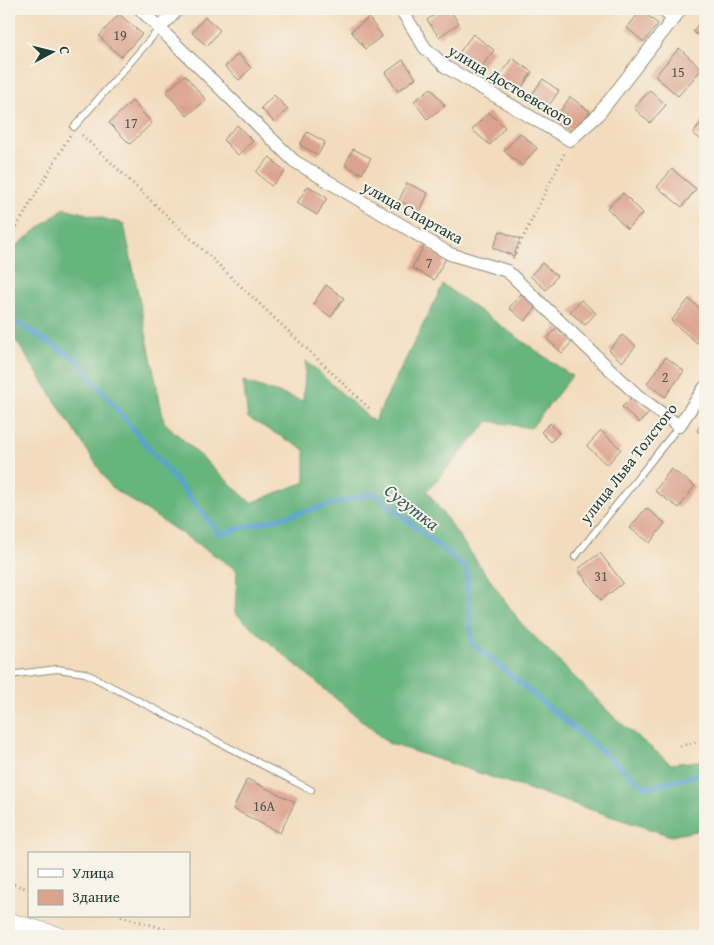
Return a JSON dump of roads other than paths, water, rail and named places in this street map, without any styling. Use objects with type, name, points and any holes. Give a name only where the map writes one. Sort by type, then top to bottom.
[{"type":"main road","points":[[9,922],[58,936]]},
{"type":"street","name":"улица Спартака","points":[[140,9],[294,162],[450,254],[507,271],[638,396],[680,426]]},
{"type":"street","points":[[160,28],[178,9]]},
{"type":"street","name":"улица Достоевского","points":[[402,9],[425,48],[446,67],[570,140],[597,116],[678,14]]},
{"type":"street","points":[[661,9],[678,14]]},
{"type":"street","name":"улица Льва Толстого","points":[[680,426],[705,387]]},
{"type":"lane","points":[[74,127],[160,28]]},
{"type":"lane","name":"улица Льва Толстого","points":[[574,557],[680,426]]},
{"type":"lane","points":[[9,675],[57,669],[85,673],[311,790]]},
{"type":"waterway","name":"Сугутка","points":[[9,318],[75,358],[220,534],[374,493],[466,568],[472,643],[646,788],[705,773]]}]
